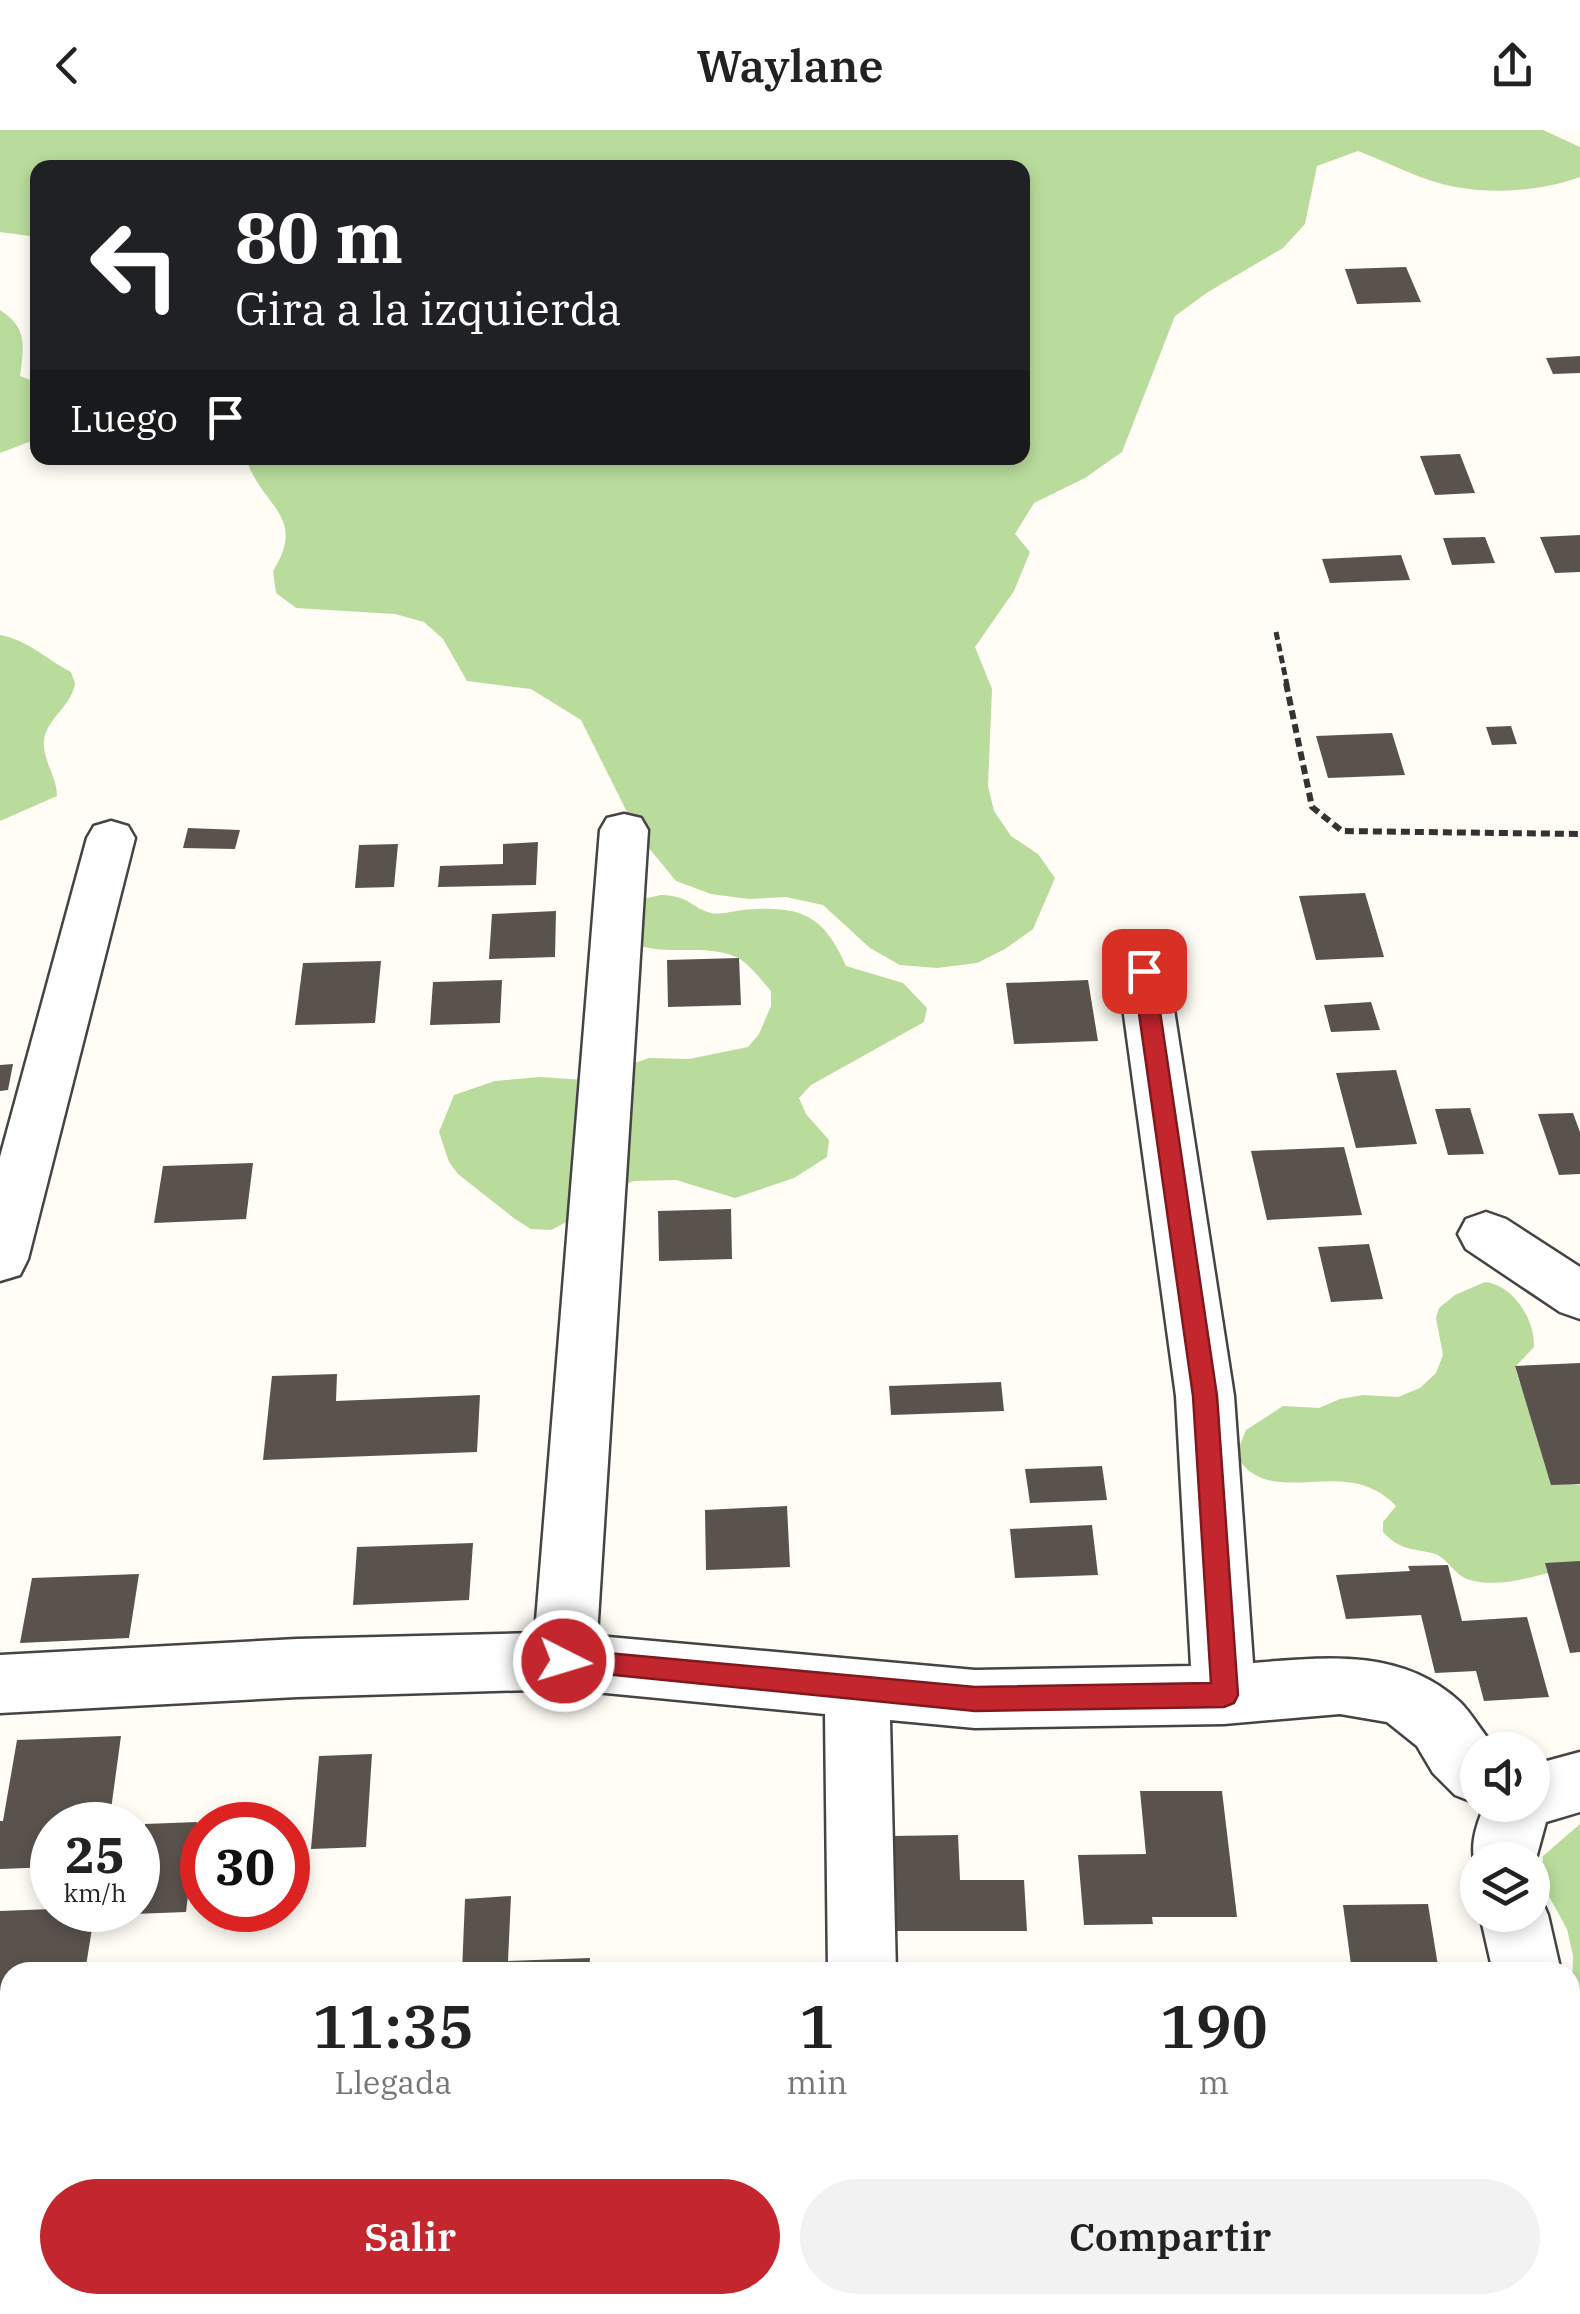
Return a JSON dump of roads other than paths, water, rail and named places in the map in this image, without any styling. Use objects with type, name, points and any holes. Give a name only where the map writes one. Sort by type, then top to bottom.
[{"type":"street","points":[[564,1661],[624,830]]},
{"type":"street","points":[[0,1259],[111,838]]},
{"type":"street","points":[[1144,971],[1205,1396],[1224,1695]]},
{"type":"street","points":[[1486,1234],[1580,1296]]},
{"type":"street","points":[[0,1684],[298,1668],[564,1661],[975,1699],[1224,1695],[1340,1684],[1396,1692],[1440,1725],[1460,1756]]},
{"type":"street","points":[[857,1688],[862,1962]]},
{"type":"street","points":[[1550,1793],[1580,1782]]},
{"type":"street","points":[[1518,1932],[1525,1962]]}]
